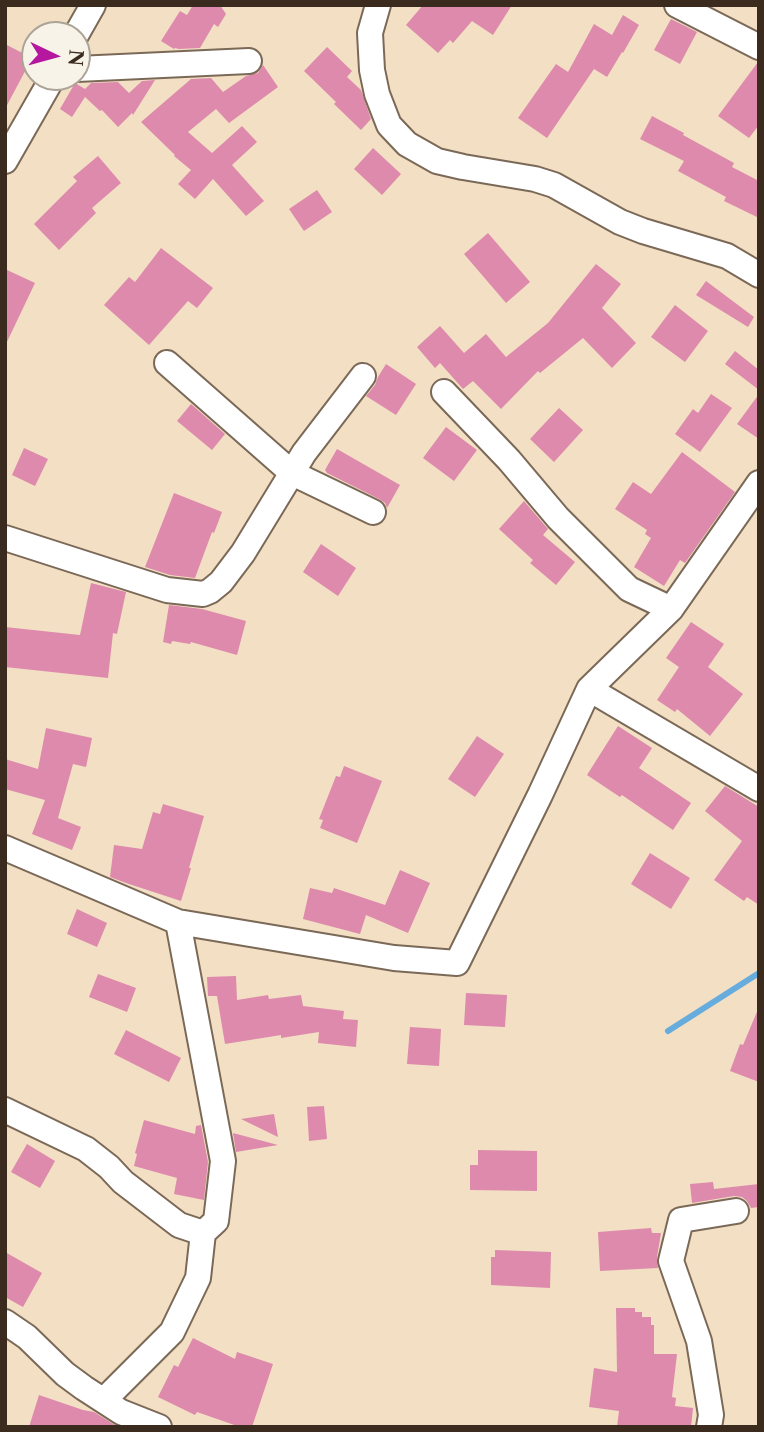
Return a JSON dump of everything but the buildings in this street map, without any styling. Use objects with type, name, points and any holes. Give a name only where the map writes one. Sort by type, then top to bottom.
[{"type":"street","points":[[84,21],[93,5]]},
{"type":"street","points":[[378,5],[370,33],[372,71],[377,94],[389,125],[407,144],[437,161],[554,185],[620,222],[727,256],[759,275]]},
{"type":"street","points":[[677,5],[759,47]]},
{"type":"street","points":[[91,68],[249,61]]},
{"type":"street","points":[[5,161],[45,91]]},
{"type":"street","points":[[167,363],[292,473],[373,512]]},
{"type":"street","points":[[5,538],[167,590],[203,594],[210,591],[221,582],[243,553],[304,453],[363,376]]},
{"type":"street","points":[[444,392],[509,460],[558,518],[629,589],[671,609]]},
{"type":"street","points":[[5,848],[178,922],[394,958],[457,963],[589,689],[671,609],[759,483]]},
{"type":"street","points":[[589,689],[759,789]]},
{"type":"street","points":[[104,1400],[172,1332],[198,1278],[203,1233],[216,1222],[223,1161],[178,922]]},
{"type":"street","points":[[5,1110],[86,1149],[178,1225],[203,1233]]},
{"type":"street","points":[[709,1427],[711,1415],[699,1341],[671,1261],[681,1220],[736,1211]]},
{"type":"street","points":[[5,1322],[27,1337],[65,1374],[121,1412],[159,1427]]},
{"type":"waterway","points":[[668,1031],[759,973]]}]
